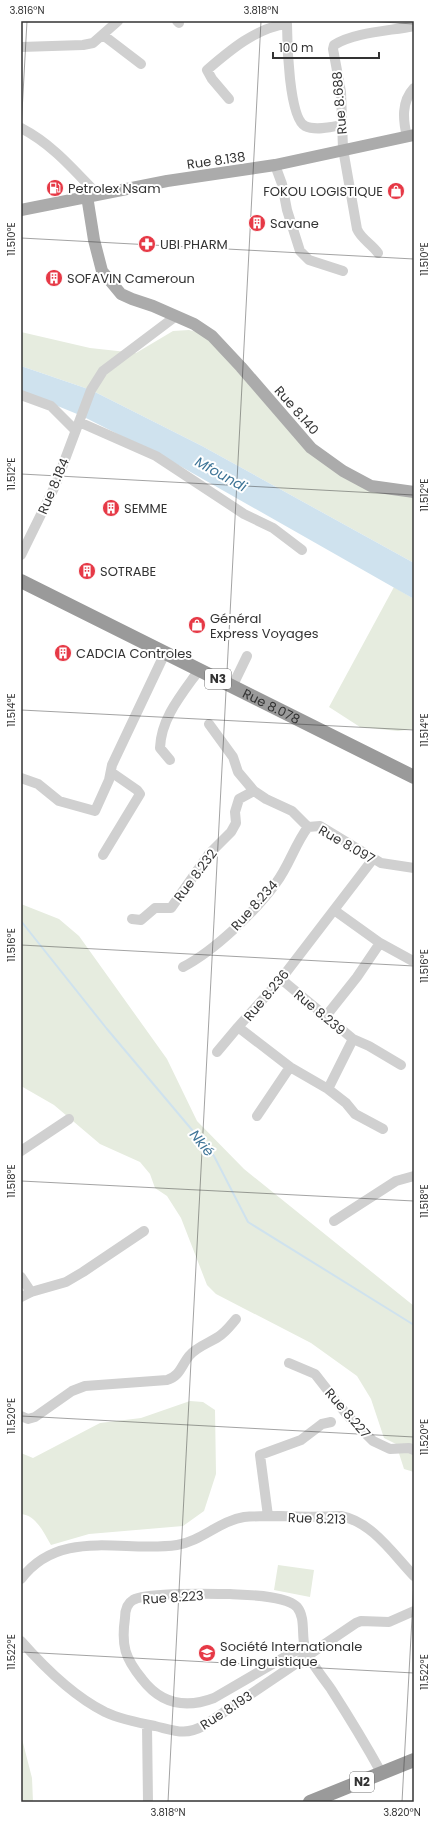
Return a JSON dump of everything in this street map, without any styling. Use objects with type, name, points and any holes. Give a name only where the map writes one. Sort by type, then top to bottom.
[{"type":"highway","name":"Rue 8.078","points":[[21,581],[414,778]]},
{"type":"highway","name":"N2","points":[[310,1802],[331,1798],[414,1760]]},
{"type":"main road","name":"Rue 8.138","points":[[21,210],[166,181],[275,165],[343,149],[411,136]]},
{"type":"main road","name":"Rue 8.140","points":[[92,195],[94,240],[102,271],[120,294],[194,324],[212,336],[311,448],[343,471],[371,486],[414,492]]},
{"type":"street","points":[[21,47],[83,45],[93,43],[103,36],[118,21]]},
{"type":"street","points":[[229,99],[212,80],[207,70],[250,38],[273,26],[287,24],[286,52],[290,80],[300,121],[307,128],[322,128],[342,125]]},
{"type":"street","name":"Rue 8.688","points":[[378,253],[373,245],[360,235],[357,229],[343,149],[341,92],[333,49],[334,45],[357,37],[414,26]]},
{"type":"street","points":[[103,36],[141,64]]},
{"type":"street","points":[[411,136],[404,126],[404,106],[407,97],[414,88]]},
{"type":"street","points":[[21,128],[39,137],[55,150],[92,195]]},
{"type":"street","points":[[275,165],[282,184],[287,210],[300,250],[309,260],[343,271]]},
{"type":"street","name":"Rue 8.184","points":[[21,555],[55,486],[91,390],[103,371],[176,316]]},
{"type":"street","points":[[21,395],[51,406],[79,422],[156,456],[244,514],[273,528],[302,550]]},
{"type":"street","points":[[21,778],[38,784],[59,801],[95,811],[109,780],[112,765],[165,653]]},
{"type":"street","points":[[232,687],[247,656]]},
{"type":"street","points":[[170,760],[160,748],[162,732],[170,712],[199,670]]},
{"type":"street","name":"Rue 8.097","points":[[209,724],[233,757],[238,772],[254,792],[292,811],[308,827],[320,826],[354,845],[381,863],[414,868]]},
{"type":"street","points":[[103,856],[140,794],[137,790],[111,772]]},
{"type":"street","name":"Rue 8.232","points":[[132,920],[141,920],[156,908],[171,908],[209,854],[231,832],[236,823],[235,812],[239,799],[254,792]]},
{"type":"street","name":"Rue 8.234","points":[[182,967],[199,959],[223,939],[276,884],[308,827]]},
{"type":"street","name":"Rue 8.236","points":[[374,859],[281,979],[238,1027],[290,1067],[328,1089],[346,1103],[355,1114],[384,1129]]},
{"type":"street","points":[[334,910],[380,943],[411,960]]},
{"type":"street","points":[[326,1016],[357,977],[380,943]]},
{"type":"street","name":"Rue 8.239","points":[[281,979],[353,1039],[328,1089]]},
{"type":"street","points":[[217,1052],[238,1027]]},
{"type":"street","points":[[353,1039],[369,1046],[401,1065]]},
{"type":"street","points":[[257,1116],[290,1067]]},
{"type":"street","points":[[21,1151],[69,1119]]},
{"type":"street","points":[[334,1221],[396,1181],[414,1176]]},
{"type":"street","points":[[21,1297],[31,1292],[66,1282],[144,1232]]},
{"type":"street","points":[[21,1277],[31,1292]]},
{"type":"street","points":[[21,1416],[28,1419],[36,1417],[72,1391],[85,1386],[167,1380],[174,1378],[179,1373],[190,1355],[225,1332],[236,1319]]},
{"type":"street","name":"Rue 8.227","points":[[289,1363],[315,1374],[347,1415],[372,1441],[390,1449],[409,1448],[414,1450]]},
{"type":"street","points":[[268,1516],[260,1455],[301,1440],[318,1427],[331,1422]]},
{"type":"street","name":"Rue 8.213","points":[[21,1578],[40,1561],[57,1552],[75,1546],[95,1544],[175,1545],[189,1543],[223,1524],[243,1517],[268,1516],[341,1516],[352,1518],[368,1528],[414,1576]]},
{"type":"street","name":"Rue 8.223","points":[[307,1652],[295,1651],[214,1698],[204,1702],[177,1703],[164,1699],[150,1689],[129,1663],[123,1629],[126,1610],[133,1600],[151,1595],[220,1594],[265,1596],[288,1601],[296,1606],[301,1615],[307,1652],[360,1733],[382,1774]]},
{"type":"street","name":"Rue 8.193","points":[[21,1641],[63,1682],[88,1701],[106,1712],[147,1725],[181,1732],[194,1731],[307,1652],[356,1623],[361,1621],[389,1622],[414,1611]]},
{"type":"street","points":[[147,1725],[148,1802]]},
{"type":"shaded area","points":[[189,330],[212,336],[311,448],[371,486],[414,492],[414,563],[202,446],[91,390],[21,366],[21,332],[90,348],[136,353],[173,331]]},
{"type":"shaded area","points":[[394,587],[414,599],[414,729],[398,731],[360,727],[329,707]]},
{"type":"shaded area","points":[[21,904],[59,919],[79,936],[167,1059],[197,1121],[244,1169],[414,1306],[414,1472],[404,1469],[396,1444],[384,1438],[371,1399],[357,1376],[311,1343],[216,1294],[207,1285],[181,1218],[167,1196],[155,1188],[150,1174],[140,1162],[100,1144],[54,1105],[21,1086]]},
{"type":"shaded area","points":[[190,1401],[203,1402],[215,1410],[216,1474],[204,1511],[183,1526],[89,1534],[51,1545],[39,1525],[31,1518],[21,1514],[21,1453],[33,1458],[100,1423],[141,1418]]},
{"type":"shaded area","points":[[278,1565],[314,1570],[310,1597],[274,1590]]},
{"type":"shaded area","points":[[21,1735],[32,1778],[33,1802],[21,1802]]},
{"type":"water","name":"Mfoundi","points":[[21,366],[91,390],[202,446],[414,563],[414,599],[173,462],[82,416],[21,391]]},
{"type":"waterway","name":"Nkié","points":[[21,921],[107,1029],[214,1156],[248,1222],[414,1325]]},
{"type":"place","name":"Petrolex Nsam","points":[[55,188]]},
{"type":"place","name":"FOKOU LOGISTIQUE","points":[[396,191]]},
{"type":"place","name":"Savane","points":[[257,223]]},
{"type":"place","name":"UBI PHARM","points":[[147,244]]},
{"type":"place","name":"SOFAVIN Cameroun","points":[[54,278]]},
{"type":"place","name":"SEMME","points":[[111,508]]},
{"type":"place","name":"SOTRABE","points":[[87,571]]},
{"type":"place","name":"Général Express Voyages","points":[[197,625]]},
{"type":"place","name":"CADCIA Controles","points":[[63,653]]},
{"type":"place","name":"Société Internationale de Linguistique","points":[[207,1653]]}]
